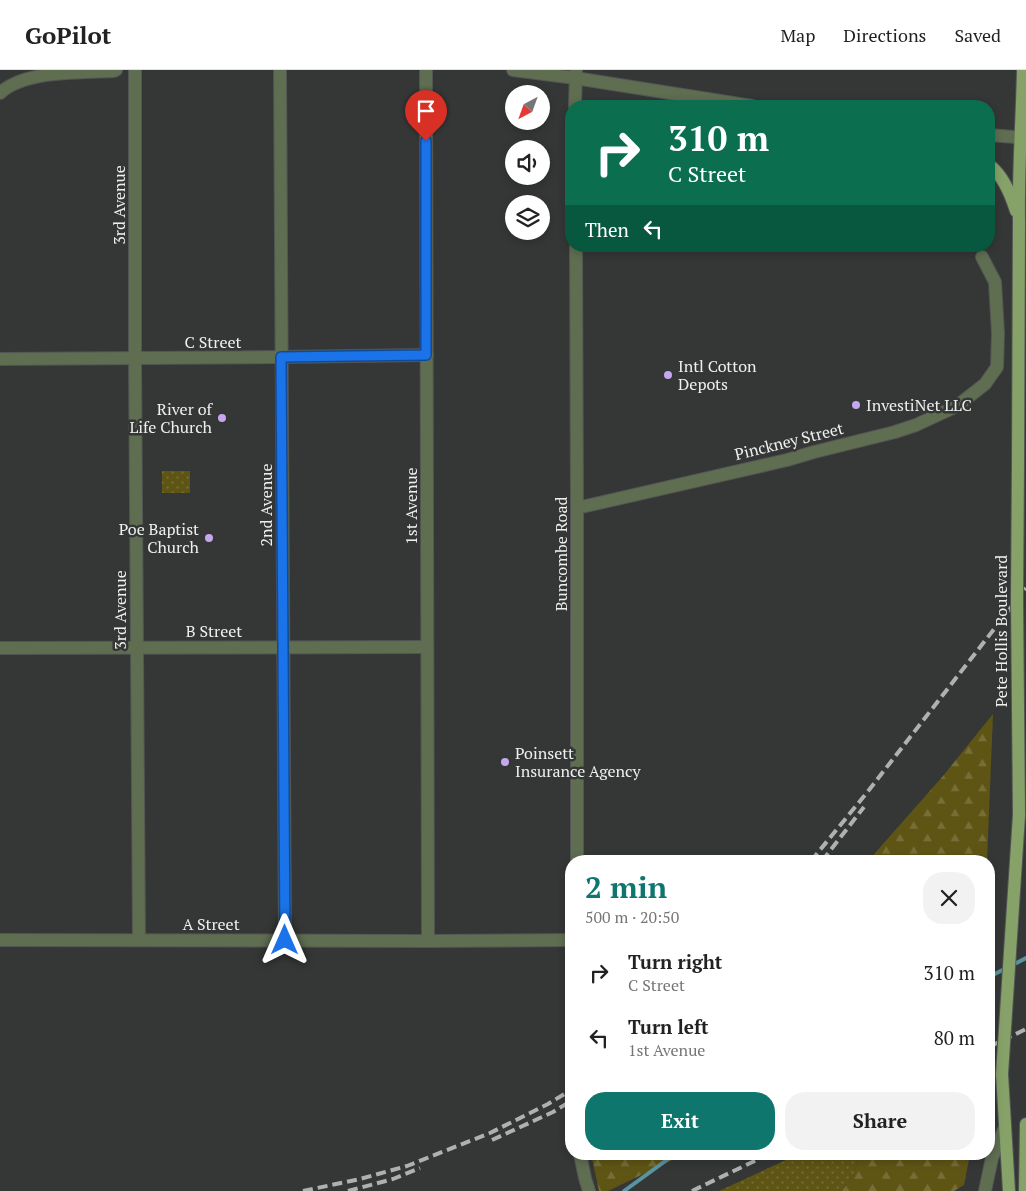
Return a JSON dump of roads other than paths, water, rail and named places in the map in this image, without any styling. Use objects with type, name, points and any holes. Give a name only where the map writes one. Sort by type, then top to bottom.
[{"type":"main road","name":"Pete Hollis Boulevard","points":[[1009,1191],[1002,1074],[1019,815],[1017,599],[1018,186],[1024,138],[1024,70]]},
{"type":"main road","points":[[995,169],[1013,201],[1019,221]]},
{"type":"main road","points":[[1025,1191],[1026,1124]]},
{"type":"street","points":[[0,93],[12,83],[30,76],[116,70]]},
{"type":"street","name":"3rd Avenue","points":[[135,70],[139,940]]},
{"type":"street","name":"2nd Avenue","points":[[280,70],[285,940]]},
{"type":"street","name":"1st Avenue","points":[[426,70],[428,941]]},
{"type":"street","points":[[513,70],[575,74],[719,100]]},
{"type":"street","points":[[575,74],[575,100]]},
{"type":"street","points":[[995,136],[1024,138]]},
{"type":"street","name":"Buncombe Road","points":[[576,252],[576,855]]},
{"type":"street","name":"Pinckney Street","points":[[577,508],[787,460],[895,432],[916,425],[957,406],[986,384],[997,367],[998,333],[995,282],[982,257]]},
{"type":"street","name":"C Street","points":[[0,359],[426,355]]},
{"type":"street","name":"B Street","points":[[0,648],[427,647]]},
{"type":"street","name":"A Street","points":[[0,940],[565,940]]},
{"type":"street","points":[[995,1151],[1005,1127]]},
{"type":"street","points":[[581,1160],[589,1191]]},
{"type":"street","points":[[985,1191],[992,1160]]},
{"type":"waterway","points":[[995,974],[1026,958]]},
{"type":"waterway","points":[[624,1191],[667,1160]]},
{"type":"railway","points":[[816,855],[869,790],[1026,588]]},
{"type":"railway","points":[[827,855],[864,807]]},
{"type":"railway","points":[[995,1044],[1026,1029]]},
{"type":"railway","points":[[303,1191],[360,1179],[407,1166],[490,1133],[565,1094]]},
{"type":"railway","points":[[492,1140],[565,1105]]},
{"type":"railway","points":[[692,1191],[757,1160]]},
{"type":"railway","points":[[348,1191],[393,1179],[420,1168]]},
{"type":"place","name":"Intl Cotton Depots","points":[[668,375]]},
{"type":"place","name":"InvestiNet LLC","points":[[856,405]]},
{"type":"place","name":"River of Life Church","points":[[222,418]]},
{"type":"place","name":"Poe Baptist Church","points":[[209,538]]},
{"type":"place","name":"Poinsett Insurance Agency","points":[[505,762]]}]
